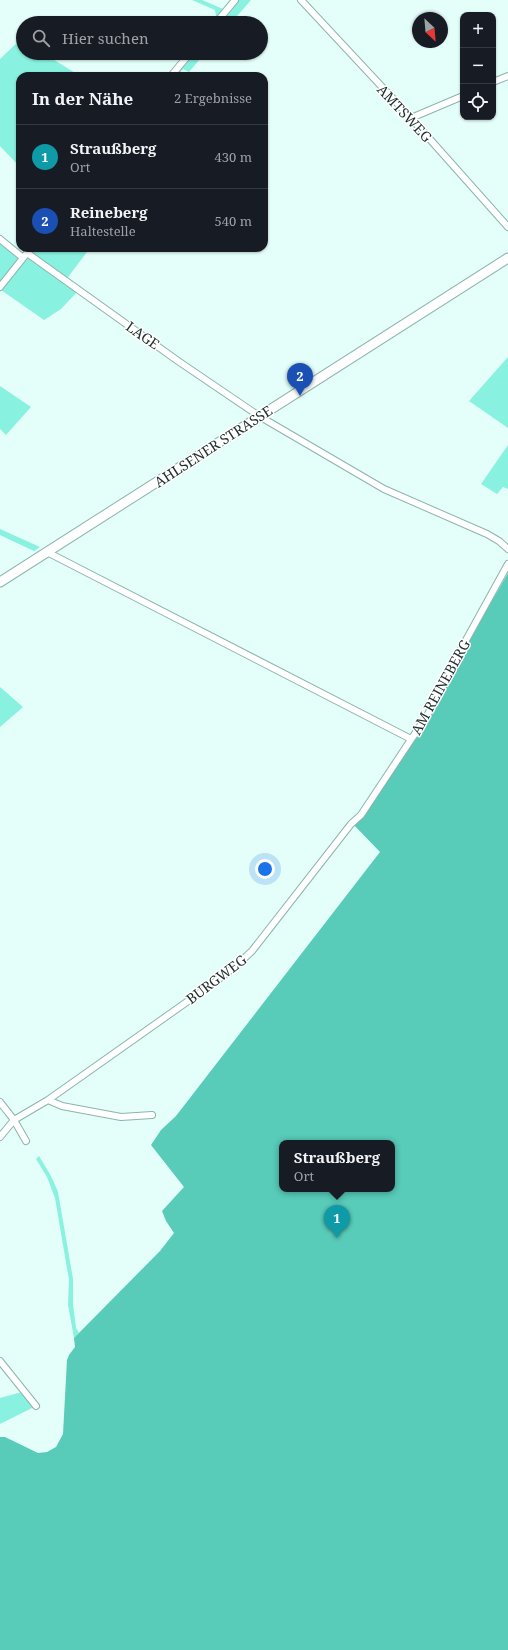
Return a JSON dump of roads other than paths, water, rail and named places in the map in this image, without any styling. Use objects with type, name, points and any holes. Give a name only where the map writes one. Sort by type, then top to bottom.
[{"type":"main road","name":"AHLSENER STRASSE","points":[[0,582],[508,258]]},
{"type":"street","points":[[222,16],[235,0]]},
{"type":"street","name":"AMTSWEG","points":[[301,0],[411,118],[508,227]]},
{"type":"street","points":[[174,72],[184,60]]},
{"type":"street","points":[[496,81],[508,76]]},
{"type":"street","points":[[411,118],[460,97]]},
{"type":"street","name":"LAGE","points":[[0,239],[16,247]]},
{"type":"street","points":[[0,287],[27,253]]},
{"type":"street","name":"LAGE","points":[[27,253],[259,416]]},
{"type":"street","points":[[259,416],[384,488],[487,534],[499,541],[508,549]]},
{"type":"street","points":[[47,552],[411,739]]},
{"type":"street","name":"AM REINEBERG","points":[[351,824],[361,815],[428,714],[449,672],[508,564]]},
{"type":"street","name":"BURGWEG","points":[[0,1137],[14,1120],[48,1100],[238,964],[252,951],[351,824]]},
{"type":"street","points":[[48,1100],[62,1106],[120,1117],[152,1115]]},
{"type":"street","points":[[0,1102],[14,1120],[26,1142]]},
{"type":"street","points":[[0,1361],[36,1406]]},
{"type":"place","name":"Reineberg","points":[[300,396]]},
{"type":"place","name":"Straußberg","points":[[337,1238]]}]
